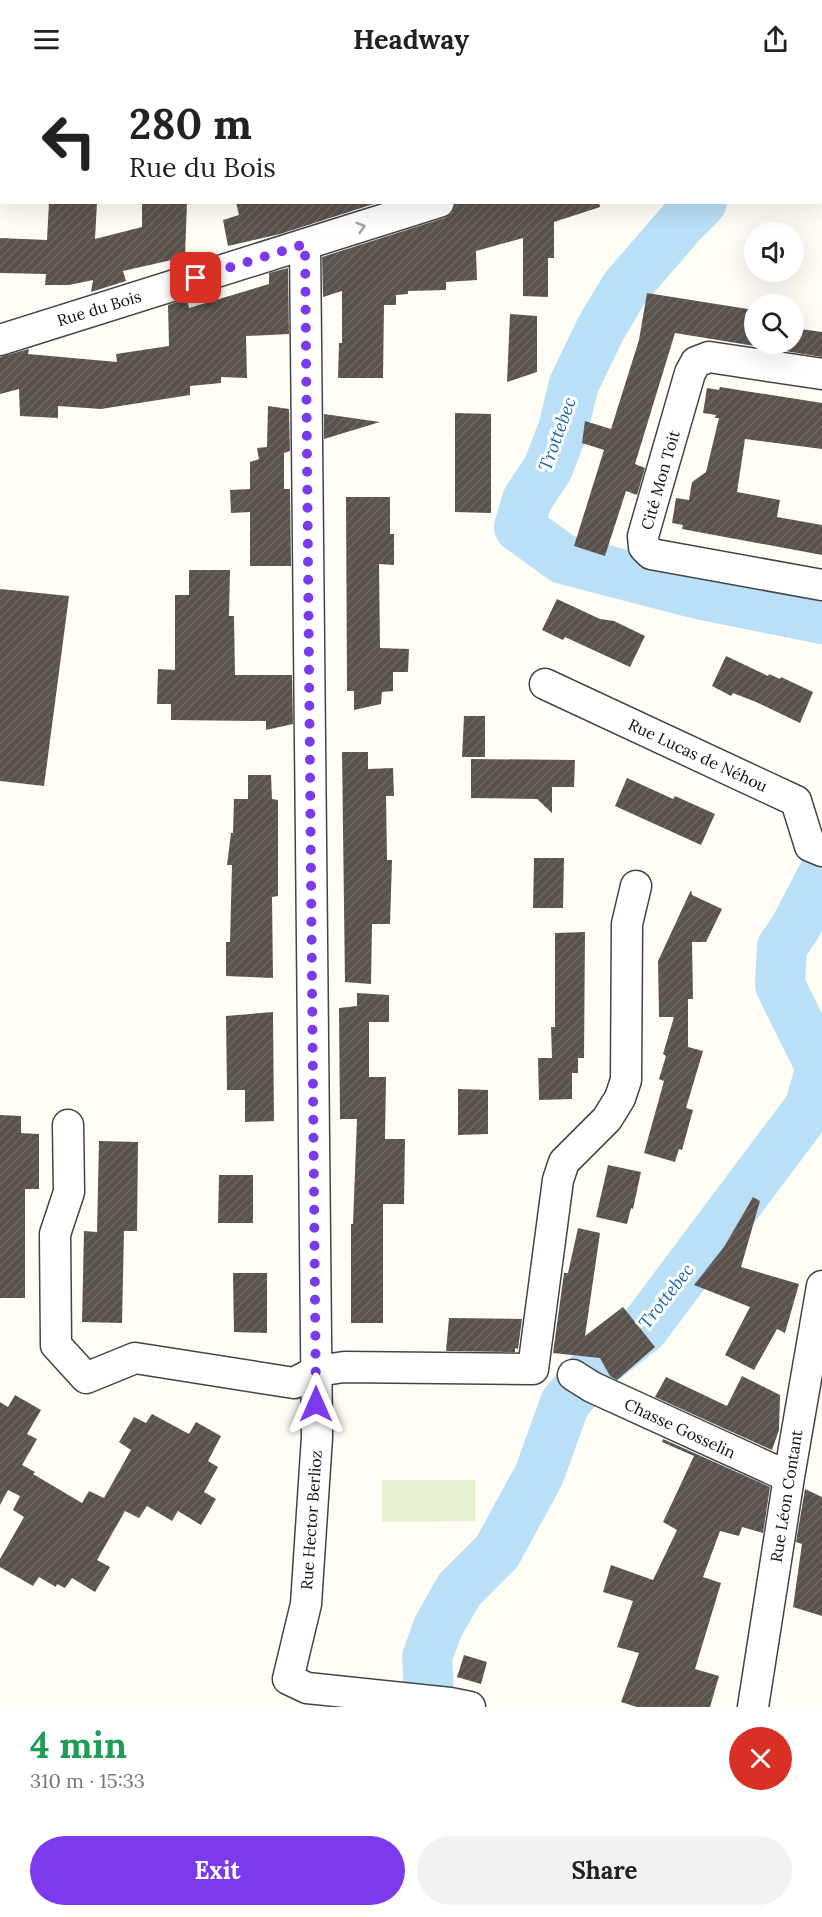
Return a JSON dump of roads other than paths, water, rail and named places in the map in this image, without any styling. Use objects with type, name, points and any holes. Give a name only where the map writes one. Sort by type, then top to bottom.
[{"type":"street","name":"Rue du Bois","points":[[0,340],[433,204]]},
{"type":"street","name":"Rue Hector Berlioz","points":[[305,244],[317,1437],[306,1604],[288,1679],[307,1688],[460,1705]]},
{"type":"street","name":"Cité Mon Toit","points":[[822,374],[709,357],[696,362],[690,373],[644,536],[644,547],[651,554],[822,585]]},
{"type":"street","name":"Rue Lucas de Néhou","points":[[545,684],[796,801],[816,848]]},
{"type":"street","points":[[68,1125],[69,1192],[55,1234],[56,1345],[86,1378],[135,1358],[294,1383],[316,1371],[345,1367],[534,1369],[558,1180],[564,1162],[607,1119],[620,1098],[626,1080],[627,924],[636,886]]},
{"type":"street","name":"Rue Léon Contant","points":[[753,1707],[822,1286]]},
{"type":"street","name":"Chasse Gosselin","points":[[583,1381],[789,1477]]},
{"type":"waterway","name":"Trottebec","points":[[700,204],[625,288],[601,328],[574,384],[563,429],[548,468],[527,500],[519,527],[563,559],[698,594],[822,619]]},
{"type":"waterway","name":"Trottebec","points":[[430,1707],[427,1657],[438,1627],[459,1590],[497,1552],[539,1475],[565,1403],[597,1365],[644,1328],[809,1108],[821,1068],[780,985],[782,947],[795,928],[822,876]]}]
